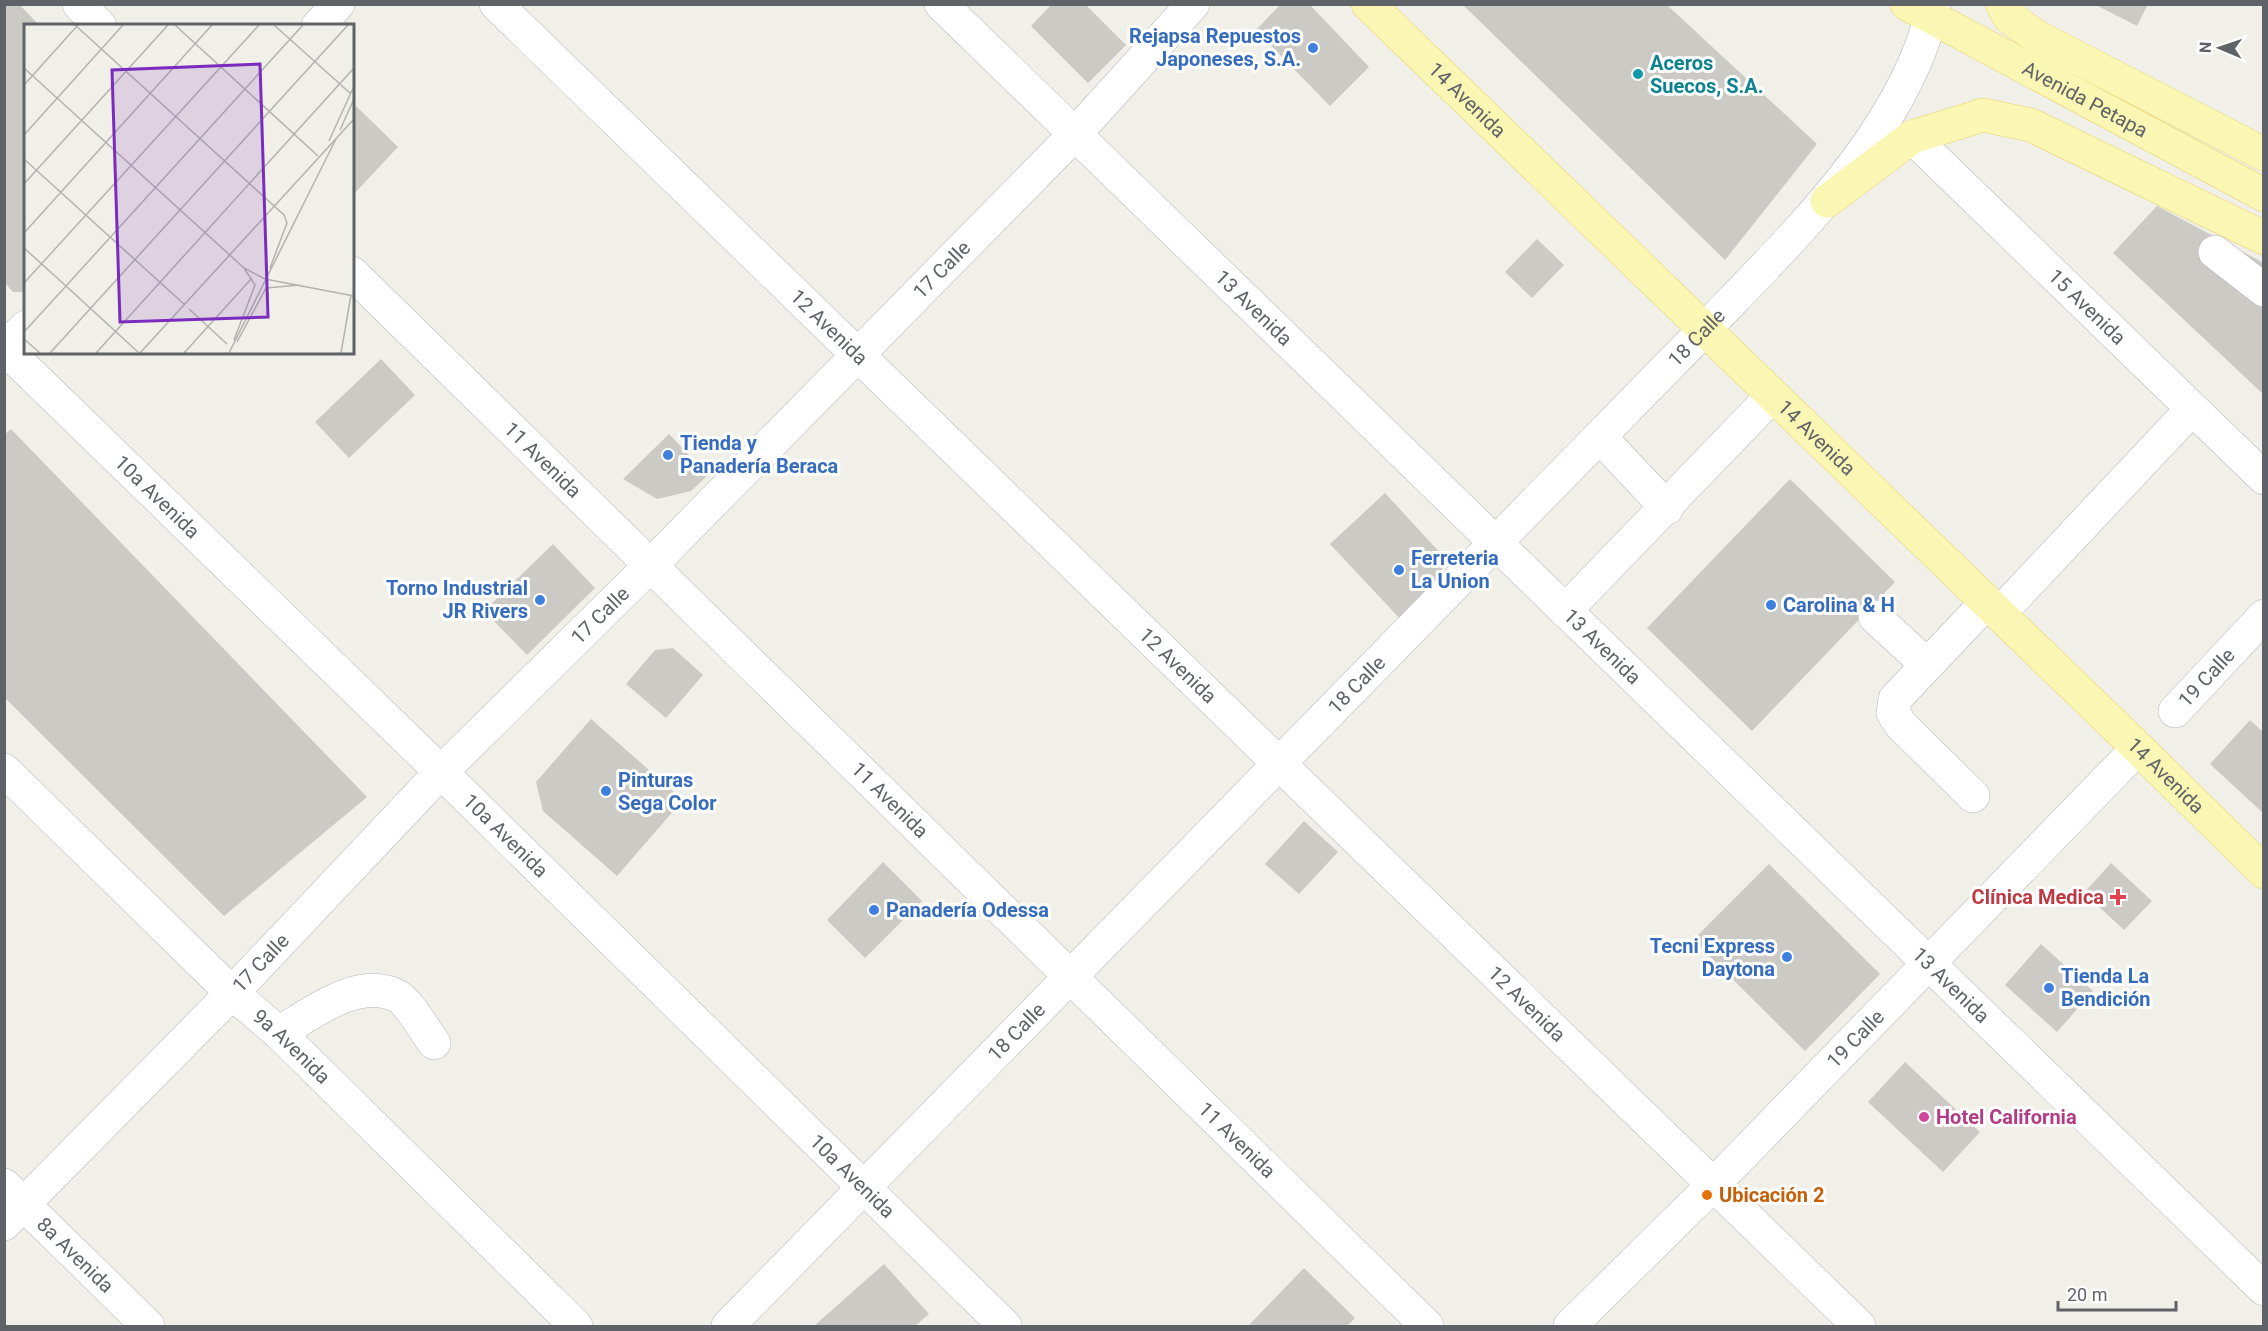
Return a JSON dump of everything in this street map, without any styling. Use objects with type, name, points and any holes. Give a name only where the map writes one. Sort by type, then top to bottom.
[{"type":"main road","name":"14 Avenida","points":[[1368,4],[2139,748],[2264,872]]},
{"type":"main road","points":[[2001,4],[2009,17],[2037,37],[2264,154]]},
{"type":"main road","name":"Avenida Petapa","points":[[1924,9],[2264,195]]},
{"type":"main road","points":[[1827,201],[1912,137],[1983,115],[2031,125],[2264,238]]},
{"type":"street","points":[[79,4],[98,24]]},
{"type":"street","points":[[320,24],[338,4]]},
{"type":"street","name":"12 Avenida","points":[[496,4],[1859,1326]]},
{"type":"street","name":"13 Avenida","points":[[941,4],[2264,1289]]},
{"type":"street","name":"17 Calle","points":[[11,1205],[232,993],[441,772],[651,566],[1075,134],[1193,4]]},
{"type":"street","name":"18 Calle","points":[[728,1326],[1496,544],[1827,201],[1891,110],[1915,61],[1924,9]]},
{"type":"street","name":"15 Avenida","points":[[1912,137],[2264,478]]},
{"type":"street","points":[[2215,252],[2264,290]]},
{"type":"street","name":"11 Avenida","points":[[354,275],[1427,1326]]},
{"type":"street","points":[[4,348],[24,329]]},
{"type":"street","name":"10a Avenida","points":[[4,348],[441,772],[1005,1326]]},
{"type":"street","points":[[1565,612],[1772,396]]},
{"type":"street","points":[[1973,796],[1901,725],[1893,713],[1894,699],[1927,665],[1993,608],[2192,409]]},
{"type":"street","points":[[1600,437],[1667,508]]},
{"type":"street","name":"19 Calle","points":[[2175,711],[2264,616]]},
{"type":"street","points":[[1875,617],[1927,665]]},
{"type":"street","name":"19 Calle","points":[[1570,1326],[1713,1185],[2139,748]]},
{"type":"street","name":"9a Avenida","points":[[4,770],[232,993],[279,1033],[576,1326]]},
{"type":"street","points":[[279,1033],[331,1001],[372,989],[398,996],[434,1043]]},
{"type":"street","name":"8a Avenida","points":[[11,1205],[148,1326]]},
{"type":"building","points":[[5,4],[19,4],[38,24],[24,24],[24,292],[13,292],[5,283]]},
{"type":"building","points":[[1052,4],[1085,4],[1126,45],[1088,83],[1031,26]]},
{"type":"building","name":"Rejapsa Repuestos Japoneses, S.A.","points":[[1281,4],[1309,4],[1369,67],[1330,106],[1256,30]]},
{"type":"building","name":"Aceros Suecos, S.A.","points":[[1462,4],[1666,4],[1817,144],[1725,260]]},
{"type":"building","points":[[2094,4],[2148,4],[2137,26]]},
{"type":"building","points":[[354,106],[398,147],[354,194]]},
{"type":"building","points":[[2157,206],[2264,263],[2264,395],[2113,253]]},
{"type":"building","points":[[1537,239],[1564,265],[1532,298],[1505,272]]},
{"type":"building","points":[[381,359],[415,395],[349,458],[315,422]]},
{"type":"building","points":[[11,429],[367,797],[224,916],[4,697],[4,435]]},
{"type":"building","name":"Tienda y Panadería Beraca","points":[[669,434],[708,475],[691,491],[657,499],[623,479]]},
{"type":"building","name":"Carolina & H","points":[[1790,479],[1895,582],[1752,731],[1647,628]]},
{"type":"building","name":"Ferreteria La Union","points":[[1385,493],[1442,555],[1442,585],[1403,622],[1330,544]]},
{"type":"building","name":"Torno Industrial JR Rivers","points":[[553,544],[595,588],[527,655],[484,611]]},
{"type":"building","points":[[673,648],[703,675],[666,718],[626,684],[655,650]]},
{"type":"building","name":"Pinturas Sega Color","points":[[591,719],[683,800],[617,876],[543,811],[536,782]]},
{"type":"building","points":[[2250,720],[2264,733],[2264,814],[2210,764]]},
{"type":"building","points":[[1304,821],[1338,852],[1299,894],[1265,864]]},
{"type":"building","name":"Panadería Odessa","points":[[883,862],[922,901],[865,958],[827,920]]},
{"type":"building","name":"Clínica Medica","points":[[2111,863],[2152,901],[2124,930],[2084,893]]},
{"type":"building","name":"Tecni Express Daytona","points":[[1769,864],[1880,974],[1805,1051],[1693,940]]},
{"type":"building","name":"Tienda La Bendición","points":[[2041,944],[2093,991],[2057,1032],[2005,985]]},
{"type":"building","name":"Hotel California","points":[[1905,1062],[1980,1132],[1943,1172],[1868,1102]]},
{"type":"building","points":[[884,1264],[929,1314],[915,1326],[814,1326]]},
{"type":"building","points":[[1304,1268],[1355,1318],[1347,1326],[1248,1326]]},
{"type":"place","name":"Rejapsa Repuestos Japoneses, S.A.","points":[[1313,48]]},
{"type":"place","name":"Aceros Suecos, S.A.","points":[[1638,74]]},
{"type":"place","name":"Tienda y Panadería Beraca","points":[[668,455]]},
{"type":"place","name":"Ferreteria La Union","points":[[1399,570]]},
{"type":"place","name":"Torno Industrial JR Rivers","points":[[540,600]]},
{"type":"place","name":"Carolina & H","points":[[1771,605]]},
{"type":"place","name":"Pinturas Sega Color","points":[[606,791]]},
{"type":"place","name":"Clínica Medica","points":[[2118,897]]},
{"type":"place","name":"Panadería Odessa","points":[[874,910]]},
{"type":"place","name":"Tecni Express Daytona","points":[[1787,957]]},
{"type":"place","name":"Tienda La Bendición","points":[[2049,988]]},
{"type":"place","name":"Hotel California","points":[[1924,1117]]},
{"type":"place","name":"Ubicación 2","points":[[1707,1195]]}]
